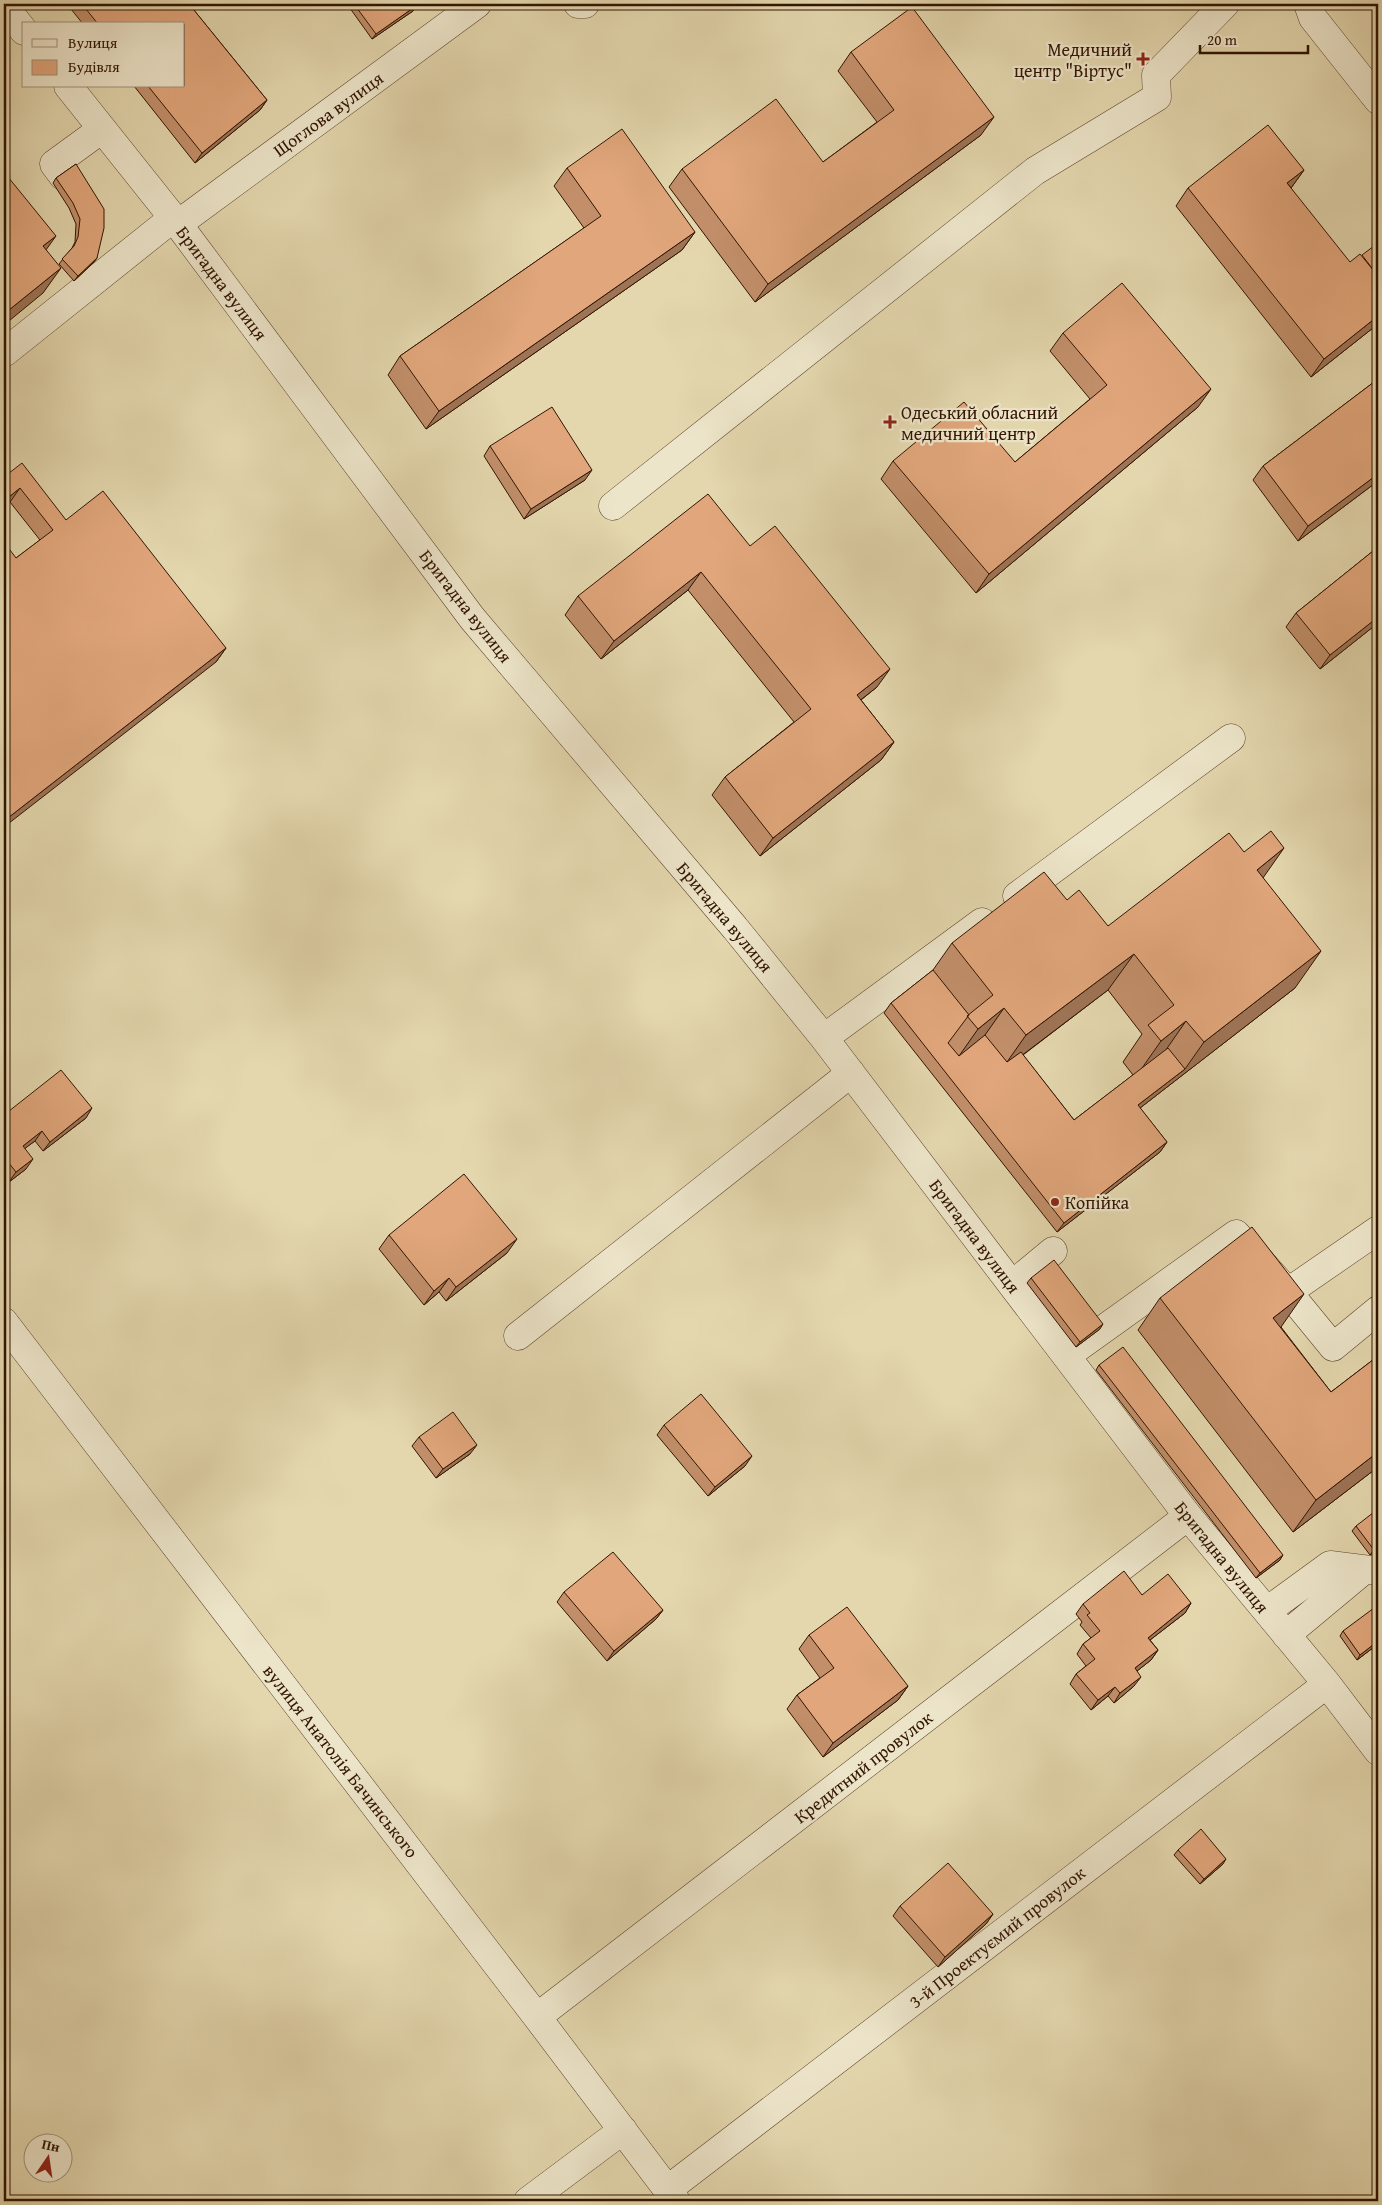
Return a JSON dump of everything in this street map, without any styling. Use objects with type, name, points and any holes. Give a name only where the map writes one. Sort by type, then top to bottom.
[{"type":"street","name":"Щоглова вулиця","points":[[4,353],[176,221],[478,4]]},
{"type":"street","points":[[578,4],[585,4]]},
{"type":"street","points":[[612,506],[1036,171],[1157,97],[1156,75],[1225,4]]},
{"type":"street","points":[[4,6],[22,28]]},
{"type":"street","points":[[1310,11],[1378,100]]},
{"type":"street","name":"Бригадна вулиця","points":[[70,88],[176,221],[472,618],[735,928],[824,1038],[1188,1516],[1327,1684],[1378,1751]]},
{"type":"street","points":[[63,176],[54,164],[102,129]]},
{"type":"street","points":[[824,1038],[1231,738]]},
{"type":"street","points":[[518,1336],[851,1073]]},
{"type":"street","points":[[1288,1292],[1378,1230]]},
{"type":"street","points":[[1066,1356],[1236,1234],[1288,1292],[1333,1347],[1378,1310]]},
{"type":"street","points":[[1012,1285],[1053,1251]]},
{"type":"street","name":"вулиця Анатолія Бачинського","points":[[4,1322],[538,2017],[672,2196]]},
{"type":"street","name":"Кредитний провулок","points":[[538,2017],[1188,1516]]},
{"type":"street","points":[[1267,1611],[1330,1565],[1371,1570]]},
{"type":"street","points":[[1286,1635],[1371,1570]]},
{"type":"street","name":"3-й Проектуємий провулок","points":[[672,2196],[1327,1684]]},
{"type":"street","points":[[528,2201],[623,2130]]},
{"type":"building","points":[[82,4],[189,4],[267,100],[202,153],[150,88],[185,88],[185,22],[96,22]]},
{"type":"building","points":[[354,4],[415,4],[416,6],[376,34]]},
{"type":"building","points":[[912,7],[994,117],[768,284],[682,169],[776,99],[823,162],[894,110],[851,52]]},
{"type":"building","points":[[1268,125],[1304,170],[1287,183],[1350,262],[1360,254],[1378,276],[1378,316],[1324,359],[1188,188]]},
{"type":"building","points":[[622,129],[695,232],[439,411],[400,356],[601,216],[567,168]]},
{"type":"building","points":[[76,164],[104,209],[104,228],[97,258],[78,276],[62,259],[74,246],[78,237],[80,219],[73,203],[56,178]]},
{"type":"building","points":[[4,172],[56,236],[43,246],[61,268],[4,314]]},
{"type":"building","points":[[1378,243],[1378,276],[1362,255]]},
{"type":"building","points":[[1122,283],[1211,389],[989,574],[893,461],[964,402],[1015,462],[1107,385],[1063,333]]},
{"type":"building","points":[[1378,379],[1378,474],[1308,526],[1263,466]]},
{"type":"building","points":[[552,407],[592,470],[531,509],[490,446]]},
{"type":"building","points":[[22,463],[66,520],[103,491],[226,648],[4,821],[4,542],[16,558],[53,530],[20,488],[4,501],[4,477]]},
{"type":"building","points":[[708,494],[750,546],[775,526],[890,669],[857,695],[894,742],[773,838],[725,777],[811,709],[701,572],[614,641],[578,596]]},
{"type":"building","points":[[1378,547],[1378,617],[1330,655],[1296,613]]},
{"type":"building","points":[[1271,831],[1284,848],[1257,870],[1321,951],[1204,1042],[1186,1021],[1161,1041],[1148,1025],[1174,1005],[1134,954],[1026,1035],[1004,1008],[978,1029],[967,1016],[993,995],[952,943],[1044,872],[1067,900],[1079,890],[1108,926],[1229,833],[1244,852]]},
{"type":"building","points":[[933,970],[969,1015],[948,1043],[959,1056],[985,1035],[1007,1062],[1021,1052],[1074,1120],[1168,1048],[1185,1069],[1138,1105],[1167,1142],[1064,1223],[891,1003]]},
{"type":"building","points":[[61,1070],[92,1108],[50,1142],[42,1131],[23,1146],[33,1159],[16,1172],[4,1157],[4,1115]]},
{"type":"building","points":[[464,1174],[517,1239],[456,1287],[449,1278],[434,1291],[389,1235]]},
{"type":"building","points":[[1252,1227],[1304,1294],[1273,1318],[1331,1392],[1378,1356],[1378,1452],[1316,1500],[1160,1298]]},
{"type":"building","points":[[1054,1260],[1103,1324],[1080,1342],[1031,1278]]},
{"type":"building","points":[[1123,1347],[1283,1555],[1260,1573],[1099,1365]]},
{"type":"building","points":[[701,1394],[752,1456],[715,1487],[664,1425]]},
{"type":"building","points":[[453,1412],[477,1445],[443,1469],[419,1437]]},
{"type":"building","points":[[1378,1509],[1378,1547],[1374,1550],[1356,1526]]},
{"type":"building","points":[[613,1552],[663,1610],[614,1651],[564,1592]]},
{"type":"building","points":[[1124,1571],[1142,1595],[1168,1574],[1191,1603],[1148,1638],[1158,1650],[1135,1668],[1141,1677],[1120,1693],[1115,1687],[1098,1700],[1076,1674],[1095,1659],[1083,1644],[1100,1631],[1087,1615],[1090,1613],[1083,1604]]},
{"type":"building","points":[[1378,1605],[1378,1641],[1360,1655],[1343,1631]]},
{"type":"building","points":[[847,1607],[908,1686],[833,1743],[797,1695],[834,1668],[809,1635]]},
{"type":"building","points":[[1201,1829],[1226,1859],[1204,1879],[1178,1850]]},
{"type":"building","points":[[948,1863],[993,1914],[945,1957],[900,1906]]},
{"type":"place","name":"Медичний центр \"Віртус\"","points":[[1143,59]]},
{"type":"place","name":"Одеський обласний медичний центр","points":[[890,422]]},
{"type":"place","name":"Копійка","points":[[1055,1202]]}]
